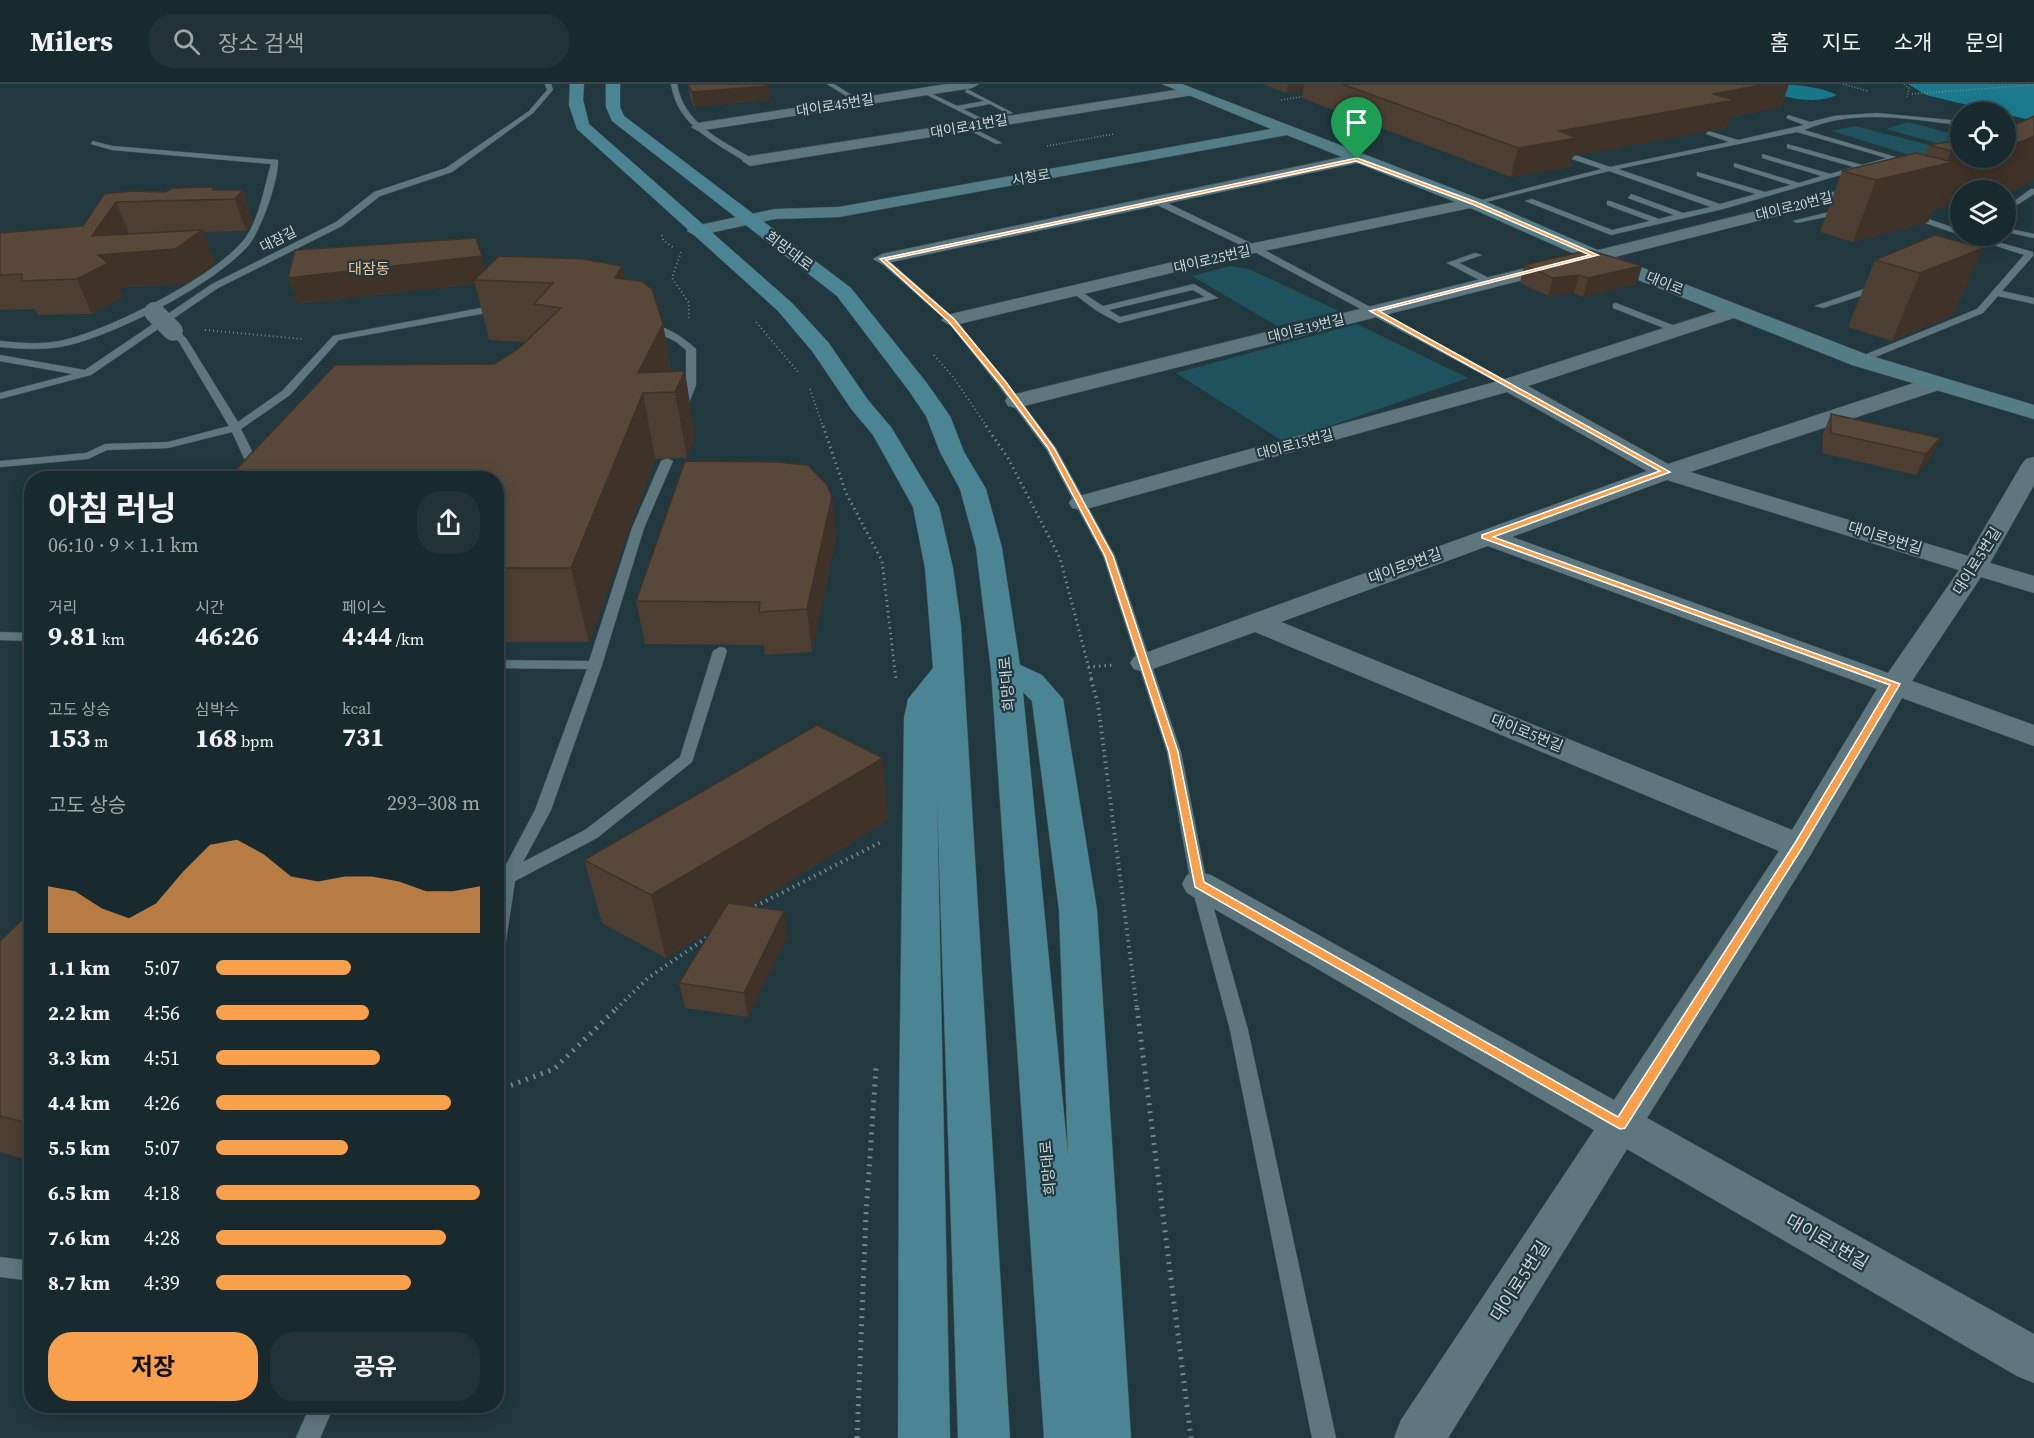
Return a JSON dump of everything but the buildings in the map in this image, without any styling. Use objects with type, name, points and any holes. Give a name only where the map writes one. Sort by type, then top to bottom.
[{"type":"main road","points":[[577,84],[575,93],[577,112],[582,126],[696,231],[785,307],[820,347],[860,405],[883,432],[926,507],[939,568],[946,626],[984,1438]]},
{"type":"main road","name":"희망대로","points":[[613,84],[613,107],[616,118],[761,217],[844,292],[877,331],[938,416],[952,452],[973,489],[998,603],[1006,669],[1070,1438]]},
{"type":"main road","points":[[924,1438],[919,741],[924,699],[947,669]]},
{"type":"main road","points":[[1006,669],[1031,682],[1047,699],[1078,910],[1105,1438]]},
{"type":"street","name":"대이로","points":[[1168,84],[1474,203],[1595,255],[1860,360],[1934,384],[2034,412]]},
{"type":"street","name":"대이로45번길","points":[[698,127],[858,101],[970,88]]},
{"type":"street","name":"대이로41번길","points":[[750,161],[1188,92]]},
{"type":"street","points":[[1222,123],[1251,117]]},
{"type":"street","name":"시청로","points":[[696,231],[761,217],[840,212],[1286,131]]},
{"type":"street","points":[[882,259],[1357,159]]},
{"type":"street","name":"대이로20번길","points":[[1595,255],[1851,201],[1891,183]]},
{"type":"street","name":"시청로","points":[[761,217],[800,199],[810,197]]},
{"type":"street","name":"대이로25번길","points":[[951,320],[1254,249],[1474,203]]},
{"type":"street","name":"대이로19번길","points":[[1016,401],[1595,255]]},
{"type":"street","points":[[152,310],[173,331]]},
{"type":"street","name":"대이로15번길","points":[[1081,503],[1510,385],[1736,311]]},
{"type":"street","name":"대이로9번길","points":[[1144,663],[1666,472],[1934,384]]},
{"type":"street","points":[[1510,385],[1666,472]]},
{"type":"street","name":"대이로5번길","points":[[1419,1438],[1799,846],[1895,684],[1975,566],[2034,464]]},
{"type":"street","name":"대이로9번길","points":[[1666,472],[2034,585]]},
{"type":"street","points":[[1485,537],[2034,736]]},
{"type":"street","name":"대이로5번길","points":[[1255,622],[1799,846]]},
{"type":"street","points":[[1199,884],[1620,1124]]},
{"type":"street","name":"대이로1번길","points":[[1620,1124],[2034,1359]]},
{"type":"lane","name":"대잠길","points":[[0,396],[87,373],[215,286],[339,224],[377,194],[448,170],[531,112],[550,90],[548,84]]},
{"type":"lane","points":[[674,84],[680,110],[698,127],[750,161]]},
{"type":"lane","points":[[830,84],[858,101]]},
{"type":"lane","points":[[970,88],[1010,113]]},
{"type":"lane","points":[[924,92],[987,123]]},
{"type":"lane","points":[[957,108],[991,102]]},
{"type":"lane","points":[[1474,203],[1610,169],[1797,130],[1808,124],[1872,114],[1924,117],[1950,121]]},
{"type":"lane","points":[[1788,117],[1808,124]]},
{"type":"lane","points":[[967,128],[998,143]]},
{"type":"lane","points":[[1529,201],[1611,233],[1720,207],[1895,158],[1797,130]]},
{"type":"lane","points":[[1708,133],[1737,142]]},
{"type":"lane","points":[[0,344],[36,347],[68,343],[152,310],[234,254],[245,244],[257,226],[275,162],[112,148],[93,143]]},
{"type":"lane","points":[[1790,146],[1861,167]]},
{"type":"lane","points":[[1765,156],[1830,176]]},
{"type":"lane","points":[[1575,157],[1720,207]]},
{"type":"lane","points":[[1737,165],[1799,185]]},
{"type":"lane","points":[[1701,174],[1764,195]]},
{"type":"lane","points":[[2016,203],[2034,191]]},
{"type":"lane","points":[[1631,196],[1683,216]]},
{"type":"lane","points":[[1797,221],[1851,201],[1867,200]]},
{"type":"lane","points":[[1158,202],[1254,249],[1510,385]]},
{"type":"lane","points":[[1610,203],[1659,222]]},
{"type":"lane","points":[[1898,210],[1950,230]]},
{"type":"lane","points":[[2016,232],[2034,236]]},
{"type":"lane","points":[[1860,360],[1980,311],[2030,254],[2003,246]]},
{"type":"lane","points":[[222,254],[234,254]]},
{"type":"lane","points":[[1478,255],[1451,263],[1490,282]]},
{"type":"lane","points":[[882,259],[951,320],[1016,401],[1051,448],[1109,556],[1174,752],[1199,884],[1239,1030],[1324,1438]]},
{"type":"lane","points":[[1820,306],[1887,284]]},
{"type":"lane","points":[[1074,291],[1100,309],[1119,320],[1213,298],[1194,287],[1100,309]]},
{"type":"lane","points":[[1997,292],[2034,301]]},
{"type":"lane","points":[[1960,305],[1980,311]]},
{"type":"lane","points":[[1616,306],[1677,330]]},
{"type":"lane","points":[[0,463],[88,456],[105,447],[168,445],[236,428],[286,393],[336,338],[486,310],[509,310]]},
{"type":"lane","points":[[637,322],[678,339],[691,349],[691,385],[677,418]]},
{"type":"lane","points":[[173,331],[183,340],[236,428],[255,469],[254,471]]},
{"type":"lane","points":[[0,358],[87,373]]},
{"type":"lane","points":[[504,872],[543,810],[595,665],[638,528],[667,461]]},
{"type":"lane","points":[[0,636],[24,637]]},
{"type":"lane","points":[[504,874],[591,834],[687,759],[720,651]]},
{"type":"lane","points":[[504,664],[595,665]]},
{"type":"lane","points":[[0,1267],[24,1270]]},
{"type":"lane","points":[[308,1438],[319,1413]]},
{"type":"path","points":[[1908,95],[2034,85]]},
{"type":"path","points":[[661,233],[663,240],[682,253],[672,278],[689,303],[688,327],[678,339]]},
{"type":"path","points":[[754,319],[801,375]]},
{"type":"path","points":[[173,331],[204,330],[333,341]]},
{"type":"path","points":[[808,383],[822,416],[846,493],[882,561],[896,667],[896,691]]},
{"type":"path","points":[[742,915],[760,902],[886,840]]},
{"type":"path","points":[[504,1088],[554,1069],[648,978],[714,933]]},
{"type":"path","points":[[857,1438],[866,1215],[877,1063]]},
{"type":"shaded area","points":[[1754,84],[1808,87],[1837,95],[1817,100],[1794,99],[1772,93]]},
{"type":"shaded area","points":[[1908,84],[2034,84],[2034,121],[2016,117],[2016,102],[1955,102],[1926,95]]},
{"type":"shaded area","points":[[1908,122],[1950,133],[1950,147],[1886,129]]},
{"type":"shaded area","points":[[1855,126],[1948,150],[1919,158],[1832,131]]},
{"type":"shaded area","points":[[1230,266],[1249,269],[1339,311],[1277,326],[1192,276]]},
{"type":"shaded area","points":[[1357,324],[1468,378],[1284,442],[1176,373]]},
{"type":"district","name":"대잠동","points":[[369,269]]},
{"type":"route","points":[[1357,159],[1474,203],[1595,255],[1373,311],[1666,472],[1485,537],[1895,684],[1799,846],[1620,1124],[1199,884],[1174,752],[1109,556],[1051,448],[1002,383],[951,320],[882,259],[1357,159]]}]
